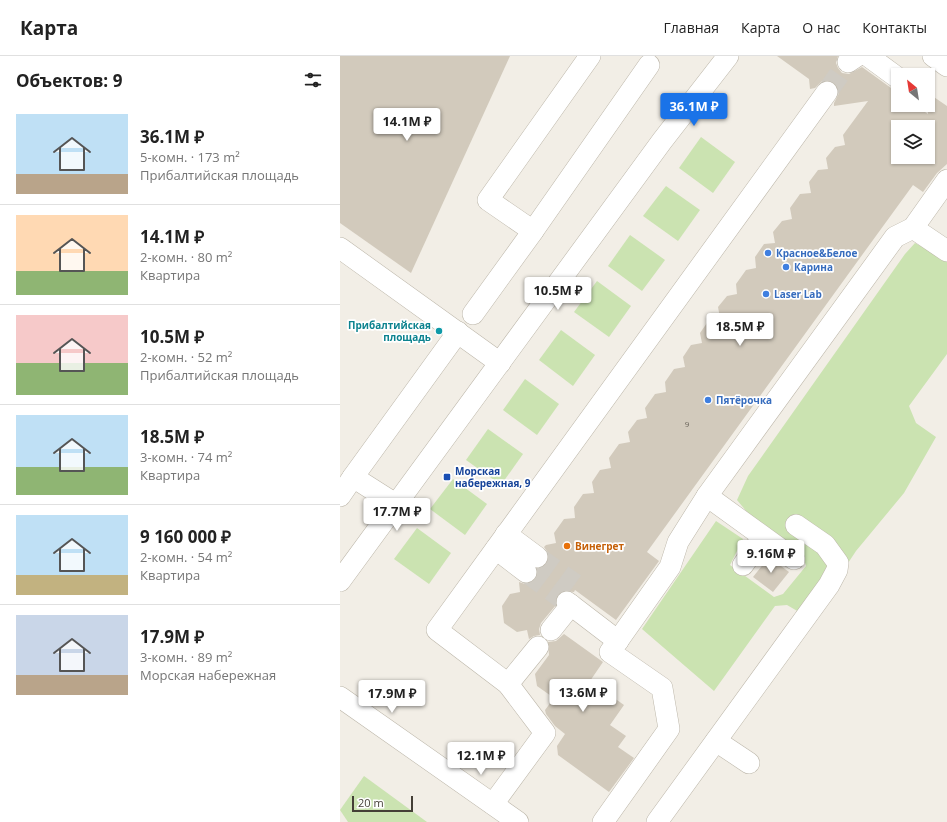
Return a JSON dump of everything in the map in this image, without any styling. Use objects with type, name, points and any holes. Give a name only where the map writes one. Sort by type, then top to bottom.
[{"type":"street","points":[[533,231],[488,200],[590,56]]},
{"type":"street","points":[[340,581],[662,141],[728,56]]},
{"type":"street","points":[[868,56],[891,73]]},
{"type":"street","points":[[933,56],[947,66]]},
{"type":"street","points":[[473,314],[649,65]]},
{"type":"street","points":[[493,804],[545,733],[508,684],[437,630],[827,92]]},
{"type":"street","points":[[602,822],[669,729],[662,688],[610,652],[670,567],[678,542],[707,496],[896,237],[913,228],[947,180]]},
{"type":"street","points":[[913,228],[947,251]]},
{"type":"street","points":[[340,248],[500,363]]},
{"type":"street","points":[[340,496],[458,332]]},
{"type":"street","points":[[353,477],[397,505]]},
{"type":"street","points":[[658,822],[829,585],[837,570],[838,563],[825,545],[802,529],[788,554],[707,496]]},
{"type":"street","points":[[743,565],[763,537]]},
{"type":"street","points":[[501,542],[532,564]]},
{"type":"street","points":[[552,630],[569,604],[618,641]]},
{"type":"street","points":[[508,684],[538,647]]},
{"type":"street","points":[[340,698],[518,822]]},
{"type":"street","points":[[716,741],[749,763]]},
{"type":"green space","points":[[701,137],[735,162],[713,193],[679,168]]},
{"type":"green space","points":[[666,186],[700,210],[678,241],[643,216]]},
{"type":"green space","points":[[630,235],[665,260],[642,291],[608,266]]},
{"type":"green space","points":[[915,243],[947,260],[947,354],[909,406],[916,423],[936,437],[904,493],[856,551],[811,619],[787,605],[775,606],[714,691],[642,629],[716,521],[743,539],[730,565],[774,597],[783,594],[806,566],[802,552],[752,518],[737,500],[748,476],[905,254]]},
{"type":"green space","points":[[597,281],[631,306],[609,337],[574,312]]},
{"type":"green space","points":[[561,330],[595,355],[573,386],[539,360]]},
{"type":"green space","points":[[525,379],[559,404],[537,435],[503,410]]},
{"type":"green space","points":[[488,429],[523,454],[501,485],[466,460]]},
{"type":"green space","points":[[453,479],[487,504],[465,535],[430,509]]},
{"type":"green space","points":[[417,528],[451,553],[429,584],[394,559]]},
{"type":"green space","points":[[364,776],[427,822],[348,822],[340,810]]},
{"type":"building","points":[[340,56],[510,56],[411,273],[340,223]]},
{"type":"building","points":[[777,56],[838,56],[836,63],[838,68],[842,73],[849,74],[862,67],[891,88],[891,112],[925,112],[928,114],[928,112],[935,112],[935,98],[947,106],[947,164],[937,173],[923,192],[913,185],[865,251],[647,552],[659,561],[616,620],[575,590],[574,592],[563,591],[557,595],[556,605],[541,623],[539,629],[540,635],[529,639],[527,630],[517,632],[504,623],[502,606],[510,594],[520,592],[519,582],[525,584],[531,583],[536,579],[537,569],[547,564],[549,559],[548,553],[544,547],[546,545],[556,543],[554,533],[564,519],[575,518],[574,507],[583,494],[594,493],[592,482],[600,470],[611,468],[609,458],[619,444],[630,442],[628,432],[637,420],[647,418],[645,408],[655,394],[666,392],[665,382],[674,369],[685,367],[683,357],[691,345],[702,343],[700,333],[709,320],[720,318],[718,307],[727,296],[737,294],[736,284],[746,270],[756,268],[755,257],[764,244],[775,243],[773,232],[782,221],[792,219],[790,208],[800,194],[811,193],[809,182],[818,170],[828,169],[826,158],[835,147],[845,145],[843,135],[868,101],[834,106],[839,93],[838,87],[829,80],[822,81],[815,88],[810,89],[809,79]]},
{"type":"building","points":[[769,557],[789,572],[773,592],[753,577]]},
{"type":"building","points":[[564,634],[603,662],[590,681],[624,705],[610,725],[626,736],[618,747],[634,758],[609,792],[558,755],[557,746],[565,734],[555,726],[546,714],[545,710],[554,698],[537,686],[535,674],[549,655],[548,642],[556,641]]},
{"type":"tunnel","points":[[827,92],[848,62]]},
{"type":"tunnel","points":[[537,557],[575,584]]},
{"type":"tunnel","points":[[526,572],[567,602]]},
{"type":"place","name":"Красное&Белое","points":[[768,253]]},
{"type":"place","name":"Карина","points":[[786,267]]},
{"type":"place","name":"Laser Lab","points":[[766,294]]},
{"type":"place","name":"Прибалтийская площадь","points":[[439,331]]},
{"type":"place","name":"Пятёрочка","points":[[708,400]]},
{"type":"place","name":"Морская набережная, 9","points":[[447,477]]},
{"type":"place","name":"Винегрет","points":[[567,546]]}]
